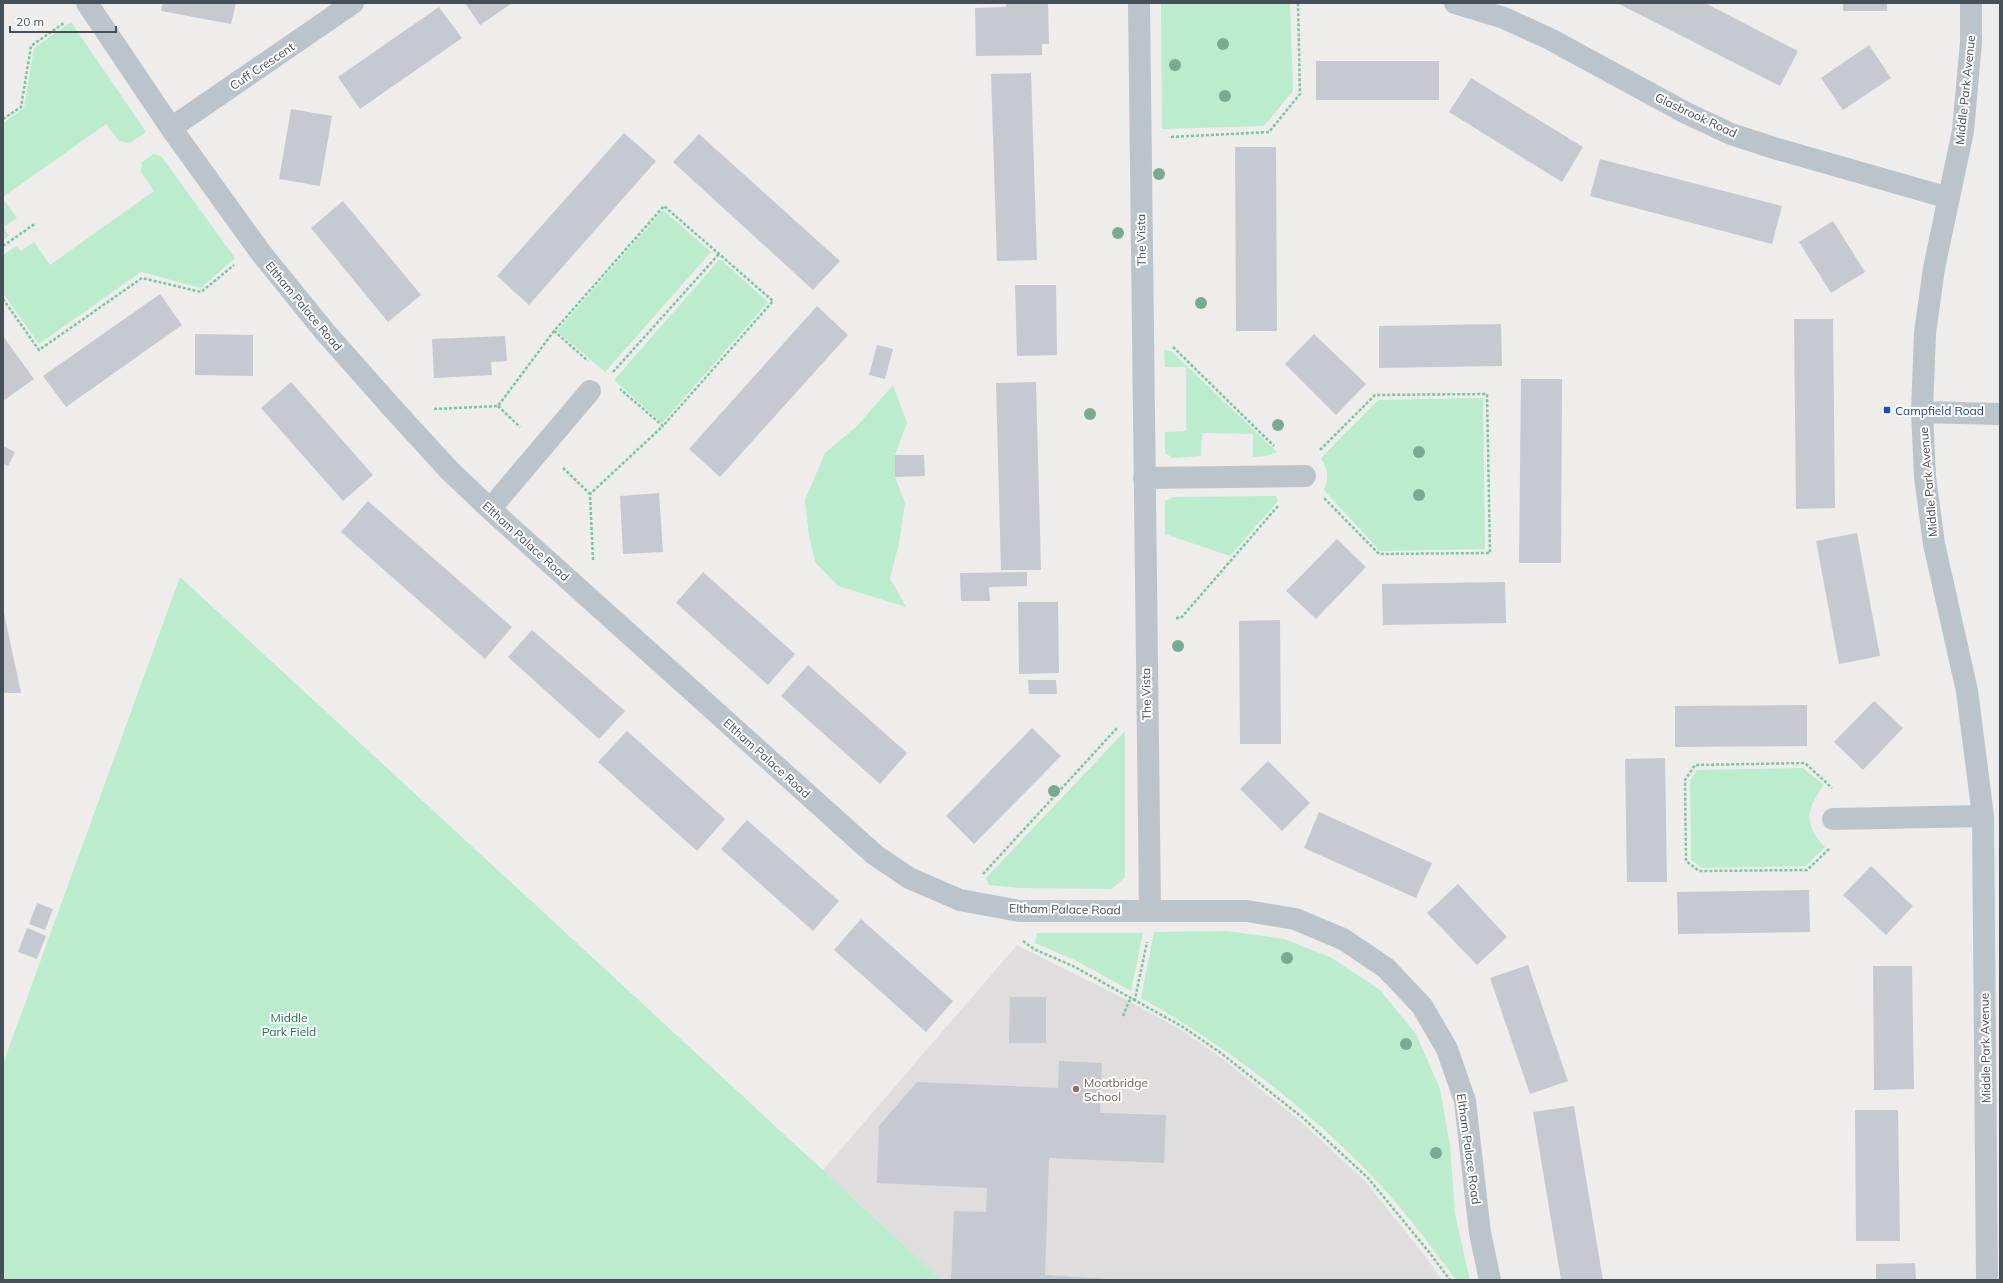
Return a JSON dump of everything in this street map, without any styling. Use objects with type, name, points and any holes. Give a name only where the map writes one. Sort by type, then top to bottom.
[{"type":"street","name":"Cuff Crescent","points":[[171,128],[353,3]]},
{"type":"street","name":"The Vista","points":[[1139,3],[1146,695],[1150,909]]},
{"type":"street","name":"Glasbrook Road","points":[[1455,3],[1504,18],[1550,39],[1686,113],[1731,134],[1774,148],[1949,198]]},
{"type":"street","name":"Middle Park Avenue","points":[[1971,3],[1971,42],[1963,131],[1934,268],[1926,326],[1922,412],[1925,477],[1934,544],[1967,692],[1983,816],[1993,1175],[1987,1280]]},
{"type":"street","name":"Eltham Palace Road","points":[[88,4],[171,128],[261,253],[325,332],[450,471],[490,509],[875,855],[909,878],[973,904],[1019,911],[1150,909],[1247,910],[1295,919],[1343,939],[1386,968],[1422,1006],[1447,1049],[1465,1101],[1480,1233],[1490,1280]]},
{"type":"street","points":[[490,509],[590,391]]},
{"type":"street","points":[[1922,412],[2000,414]]},
{"type":"street","points":[[1144,478],[1305,476]]},
{"type":"street","points":[[1833,819],[1983,816]]},
{"type":"path","points":[[1140,138],[1269,132],[1300,94],[1298,3]]},
{"type":"path","points":[[3,119],[21,107],[31,46],[88,4]]},
{"type":"path","points":[[395,411],[498,406],[554,331],[664,206],[773,301],[663,426],[590,494],[595,602]]},
{"type":"path","points":[[3,246],[36,223]]},
{"type":"path","points":[[3,299],[39,350],[142,278],[201,292],[241,259],[261,253]]},
{"type":"path","points":[[613,373],[719,254]]},
{"type":"path","points":[[554,331],[590,363]]},
{"type":"path","points":[[1146,618],[1181,618],[1305,476],[1319,450],[1375,395],[1487,394],[1490,552],[1379,554],[1305,476],[1170,344]]},
{"type":"path","points":[[618,388],[663,426]]},
{"type":"path","points":[[960,900],[1146,695]]},
{"type":"path","points":[[1835,790],[1805,763],[1695,765],[1685,780],[1686,861],[1699,871],[1807,870],[1829,849],[1836,847]]},
{"type":"path","points":[[1135,999],[1148,934],[1150,909]]},
{"type":"path","points":[[1022,940],[1034,949],[1075,966],[1183,1027],[1221,1053],[1304,1118],[1368,1178],[1450,1280]]},
{"type":"path","points":[[1123,1016],[1129,1001],[1135,999]]},
{"type":"shaded area","name":"Moatbridge School","points":[[1017,945],[1129,1001],[1181,1030],[1220,1057],[1299,1120],[1365,1181],[1425,1256],[1442,1280],[942,1280],[823,1170]]},
{"type":"green space","points":[[1161,3],[1290,3],[1293,91],[1264,126],[1162,129]]},
{"type":"green space","points":[[71,22],[146,132],[130,143],[119,141],[106,124],[3,197],[3,123],[24,108],[34,48]]},
{"type":"green space","points":[[154,154],[161,156],[235,258],[201,288],[141,272],[39,344],[3,293],[3,255],[16,246],[21,251],[34,242],[50,265],[154,191],[141,172],[142,162]]},
{"type":"green space","points":[[3,199],[17,218],[4,227],[9,236],[3,240]]},
{"type":"green space","points":[[663,210],[711,252],[605,372],[557,331]]},
{"type":"green space","points":[[720,259],[768,302],[662,423],[614,380]]},
{"type":"green space","points":[[1164,350],[1171,351],[1277,452],[1266,456],[1253,457],[1253,434],[1202,433],[1201,456],[1173,458],[1165,453],[1165,432],[1186,431],[1186,367],[1165,367]]},
{"type":"green space","points":[[893,385],[907,423],[895,455],[895,477],[905,503],[899,543],[890,578],[906,607],[838,586],[815,562],[809,536],[805,500],[825,453],[857,426]]},
{"type":"green space","points":[[1483,398],[1485,549],[1380,551],[1324,490],[1327,481],[1327,474],[1321,458],[1378,400]]},
{"type":"green space","points":[[1276,496],[1278,501],[1230,556],[1165,534],[1165,501],[1173,497]]},
{"type":"green space","name":"Middle Park Field","points":[[180,577],[942,1280],[3,1280],[3,1064]]},
{"type":"green space","points":[[1125,731],[1125,877],[1112,889],[1020,888],[989,885],[986,878]]},
{"type":"green space","points":[[1803,768],[1824,785],[1813,802],[1810,824],[1818,839],[1825,847],[1806,866],[1702,868],[1691,860],[1690,781],[1697,770]]},
{"type":"green space","points":[[1227,931],[1284,939],[1330,957],[1380,990],[1416,1034],[1440,1089],[1450,1145],[1455,1214],[1470,1280],[1456,1280],[1382,1186],[1318,1124],[1290,1100],[1233,1056],[1172,1016],[1141,998],[1154,932]]},
{"type":"green space","points":[[1037,933],[1143,933],[1131,991],[1077,961],[1035,943]]},
{"type":"building","points":[[163,3],[236,3],[231,24],[161,11]]},
{"type":"building","points":[[465,3],[512,3],[480,25]]},
{"type":"building","points":[[1006,3],[1048,3],[1049,44],[1042,44],[1042,55],[976,56],[975,8],[1006,7]]},
{"type":"building","points":[[1617,3],[1705,3],[1798,51],[1780,86]]},
{"type":"building","points":[[1843,3],[1887,3],[1887,11],[1843,11]]},
{"type":"building","points":[[439,7],[462,38],[360,109],[338,77]]},
{"type":"building","points":[[1869,45],[1891,78],[1843,110],[1821,78]]},
{"type":"building","points":[[1316,61],[1439,61],[1439,100],[1316,100]]},
{"type":"building","points":[[1031,73],[1037,260],[997,261],[991,74]]},
{"type":"building","points":[[1471,78],[1583,147],[1562,182],[1449,112]]},
{"type":"building","points":[[291,109],[332,116],[320,186],[279,179]]},
{"type":"building","points":[[624,133],[656,161],[529,305],[497,276]]},
{"type":"building","points":[[699,134],[840,261],[813,290],[673,162]]},
{"type":"building","points":[[1235,147],[1276,147],[1277,331],[1236,331]]},
{"type":"building","points":[[1600,159],[1782,206],[1772,244],[1590,196]]},
{"type":"building","points":[[343,201],[421,295],[388,322],[311,228]]},
{"type":"building","points":[[1833,221],[1865,272],[1831,293],[1799,242]]},
{"type":"building","points":[[1015,285],[1056,285],[1057,355],[1017,356]]},
{"type":"building","points":[[160,294],[182,325],[66,407],[43,376]]},
{"type":"building","points":[[817,306],[848,335],[720,477],[689,449]]},
{"type":"building","points":[[1794,319],[1833,319],[1835,508],[1796,509]]},
{"type":"building","points":[[1501,324],[1502,366],[1379,368],[1379,326]]},
{"type":"building","points":[[195,334],[253,335],[253,376],[195,375]]},
{"type":"building","points":[[1314,334],[1366,384],[1336,415],[1285,364]]},
{"type":"building","points":[[3,336],[34,379],[3,401]]},
{"type":"building","points":[[505,336],[507,361],[491,362],[492,375],[434,378],[432,339]]},
{"type":"building","points":[[877,345],[893,349],[885,379],[869,375]]},
{"type":"building","points":[[1521,379],[1562,379],[1561,563],[1519,563]]},
{"type":"building","points":[[291,382],[373,475],[343,501],[261,408]]},
{"type":"building","points":[[1036,382],[1041,570],[1001,570],[996,383]]},
{"type":"building","points":[[3,446],[15,452],[8,466],[3,464]]},
{"type":"building","points":[[895,455],[924,455],[925,476],[895,477]]},
{"type":"building","points":[[659,493],[663,552],[623,554],[620,496]]},
{"type":"building","points":[[368,501],[512,627],[485,659],[341,532]]},
{"type":"building","points":[[1857,533],[1880,656],[1839,664],[1816,541]]},
{"type":"building","points":[[1337,539],[1366,567],[1316,619],[1286,591]]},
{"type":"building","points":[[703,572],[795,654],[768,685],[676,603]]},
{"type":"building","points":[[1027,572],[1027,586],[989,587],[990,601],[961,601],[960,573]]},
{"type":"building","points":[[1505,582],[1506,623],[1383,625],[1382,584]]},
{"type":"building","points":[[1018,602],[1058,602],[1059,673],[1019,674]]},
{"type":"building","points":[[4,613],[21,693],[3,693]]},
{"type":"building","points":[[1280,620],[1281,744],[1240,744],[1239,621]]},
{"type":"building","points":[[532,630],[625,711],[599,739],[508,657]]},
{"type":"building","points":[[808,665],[907,753],[880,784],[781,696]]},
{"type":"building","points":[[1028,680],[1056,680],[1057,694],[1029,694]]},
{"type":"building","points":[[1874,701],[1903,728],[1863,770],[1834,742]]},
{"type":"building","points":[[1807,705],[1807,746],[1675,747],[1675,706]]},
{"type":"building","points":[[1032,728],[1061,756],[974,844],[946,816]]},
{"type":"building","points":[[627,731],[725,819],[697,851],[598,762]]},
{"type":"building","points":[[1665,758],[1667,882],[1627,882],[1625,759]]},
{"type":"building","points":[[1268,761],[1310,803],[1282,831],[1240,789]]},
{"type":"building","points":[[1319,812],[1432,863],[1416,898],[1304,848]]},
{"type":"building","points":[[747,820],[839,901],[813,931],[721,849]]},
{"type":"building","points":[[1871,866],[1913,906],[1886,935],[1843,895]]},
{"type":"building","points":[[1458,884],[1507,937],[1477,965],[1427,913]]},
{"type":"building","points":[[1809,890],[1810,932],[1678,934],[1677,892]]},
{"type":"building","points":[[37,903],[53,909],[45,930],[29,924]]},
{"type":"building","points":[[861,919],[953,1001],[926,1032],[834,950]]},
{"type":"building","points":[[27,928],[46,936],[37,959],[18,952]]},
{"type":"building","points":[[1528,965],[1568,1081],[1530,1094],[1490,978]]},
{"type":"building","points":[[1873,966],[1912,966],[1914,1089],[1874,1090]]},
{"type":"building","points":[[1010,997],[1046,997],[1046,1043],[1009,1043]]},
{"type":"building","points":[[1059,1061],[1102,1063],[1100,1113],[1166,1115],[1164,1163],[1049,1158],[1045,1275],[1126,1280],[951,1280],[954,1211],[986,1212],[987,1188],[877,1183],[879,1126],[917,1082],[1058,1088]]},
{"type":"building","points":[[1574,1106],[1603,1280],[1561,1280],[1533,1112]]},
{"type":"building","points":[[1855,1110],[1898,1110],[1900,1241],[1856,1241]]},
{"type":"building","points":[[1915,1263],[1916,1280],[1876,1280],[1876,1264]]},
{"type":"place","name":"Campfield Road","points":[[1887,410]]},
{"type":"place","name":"Moatbridge School","points":[[1076,1089]]}]
